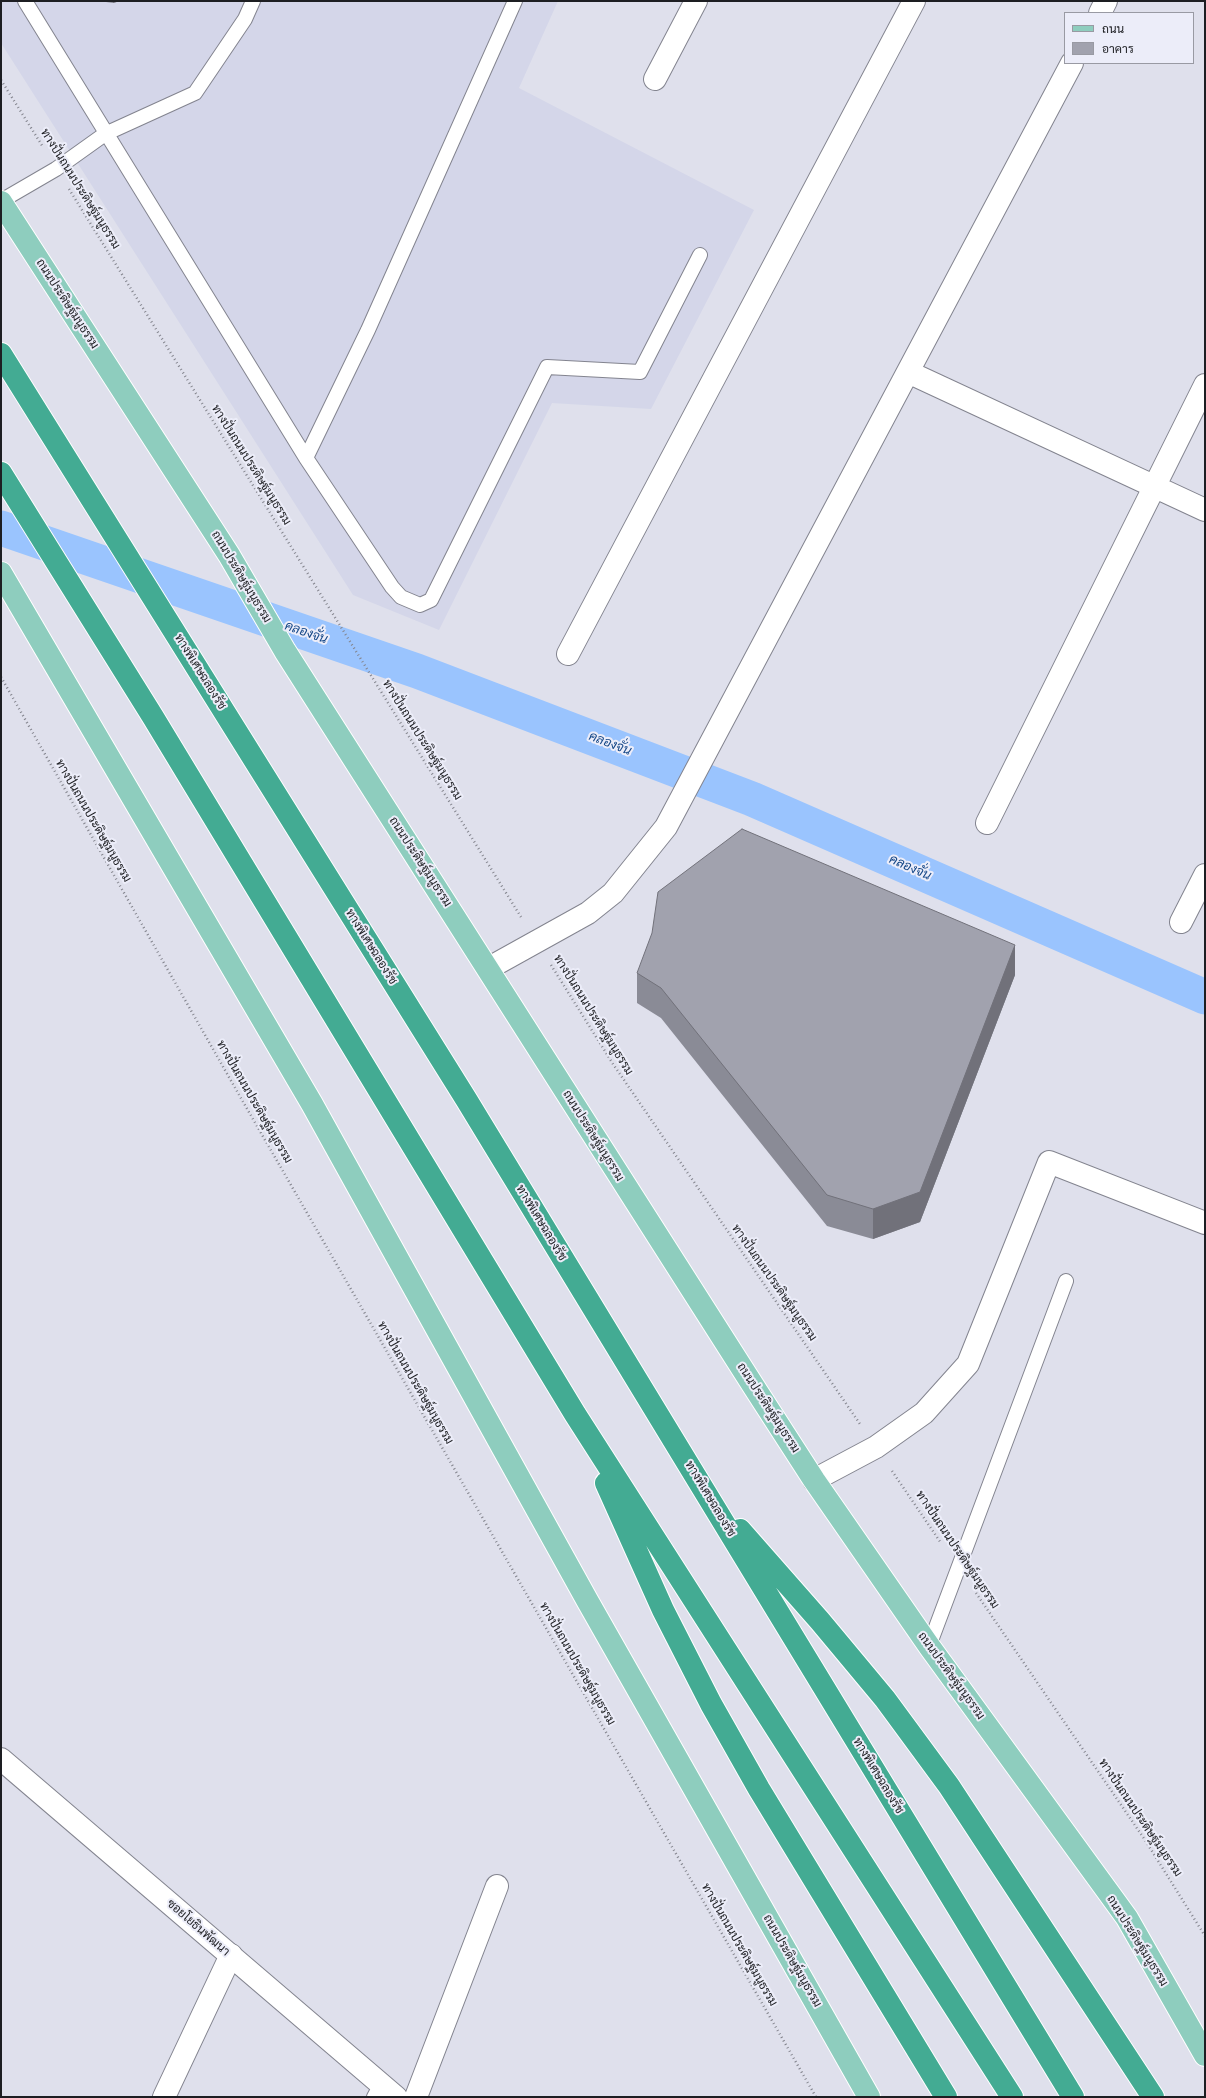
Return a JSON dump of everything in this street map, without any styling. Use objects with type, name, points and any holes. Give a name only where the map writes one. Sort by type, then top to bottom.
[{"type":"highway","name":"ทางพิเศษฉลองรัช","points":[[1,354],[466,1099],[1073,2097]]},
{"type":"highway","points":[[1,472],[153,717],[575,1414],[1012,2097]]},
{"type":"highway","points":[[575,1414],[663,1610],[711,1704],[759,1789],[946,2097]]},
{"type":"highway","points":[[701,1485],[820,1621],[885,1699],[949,1786],[1153,2097]]},
{"type":"main road","name":"ถนนประดิษฐ์มนูธรรม","points":[[1,202],[229,555],[285,651],[489,968],[640,1212],[814,1480],[928,1646],[1127,1918],[1205,2056]]},
{"type":"main road","name":"ถนนประดิษฐ์มนูธรรม","points":[[1,573],[312,1104],[587,1600],[869,2097]]},
{"type":"street","points":[[655,79],[696,1]]},
{"type":"street","points":[[568,654],[914,1]]},
{"type":"street","points":[[1100,12],[1106,1]]},
{"type":"street","points":[[489,968],[588,913],[614,893],[666,827],[1071,64]]},
{"type":"street","points":[[908,372],[1155,485],[1205,510]]},
{"type":"street","points":[[987,823],[1205,385]]},
{"type":"street","points":[[1181,922],[1205,875]]},
{"type":"street","points":[[814,1480],[876,1447],[924,1413],[968,1364],[1049,1162],[1205,1223]]},
{"type":"street","name":"ซอยโยธินพัฒนา","points":[[1,1759],[231,1955],[383,2093]]},
{"type":"street","points":[[416,2097],[497,1886]]},
{"type":"street","points":[[164,2097],[231,1955]]},
{"type":"lane","points":[[25,1],[105,134],[126,163],[306,458],[392,587],[401,597],[420,605],[431,600],[547,367],[640,372],[700,255]]},
{"type":"lane","points":[[1,202],[56,169],[105,134],[195,93],[245,19],[253,1]]},
{"type":"lane","points":[[306,458],[368,330],[515,1]]},
{"type":"lane","points":[[928,1646],[1066,1281]]},
{"type":"path","name":"ทางปั่นถนนประดิษฐ์มนูธรรม","points":[[1,80],[613,1064],[1145,1840],[1205,1936]]},
{"type":"path","name":"ทางปั่นถนนประดิษฐ์มนูธรรม","points":[[1,677],[238,1093],[816,2097]]},
{"type":"shaded area","points":[[1,1],[558,1],[519,88],[754,210],[651,409],[552,403],[439,630],[353,595],[1,43]]},
{"type":"building","points":[[742,829],[1015,945],[920,1192],[873,1209],[827,1195],[661,988],[637,973],[652,933],[658,892]]},
{"type":"waterway","name":"คลองจั่น","points":[[1,528],[417,671],[752,799],[1205,997]]}]
